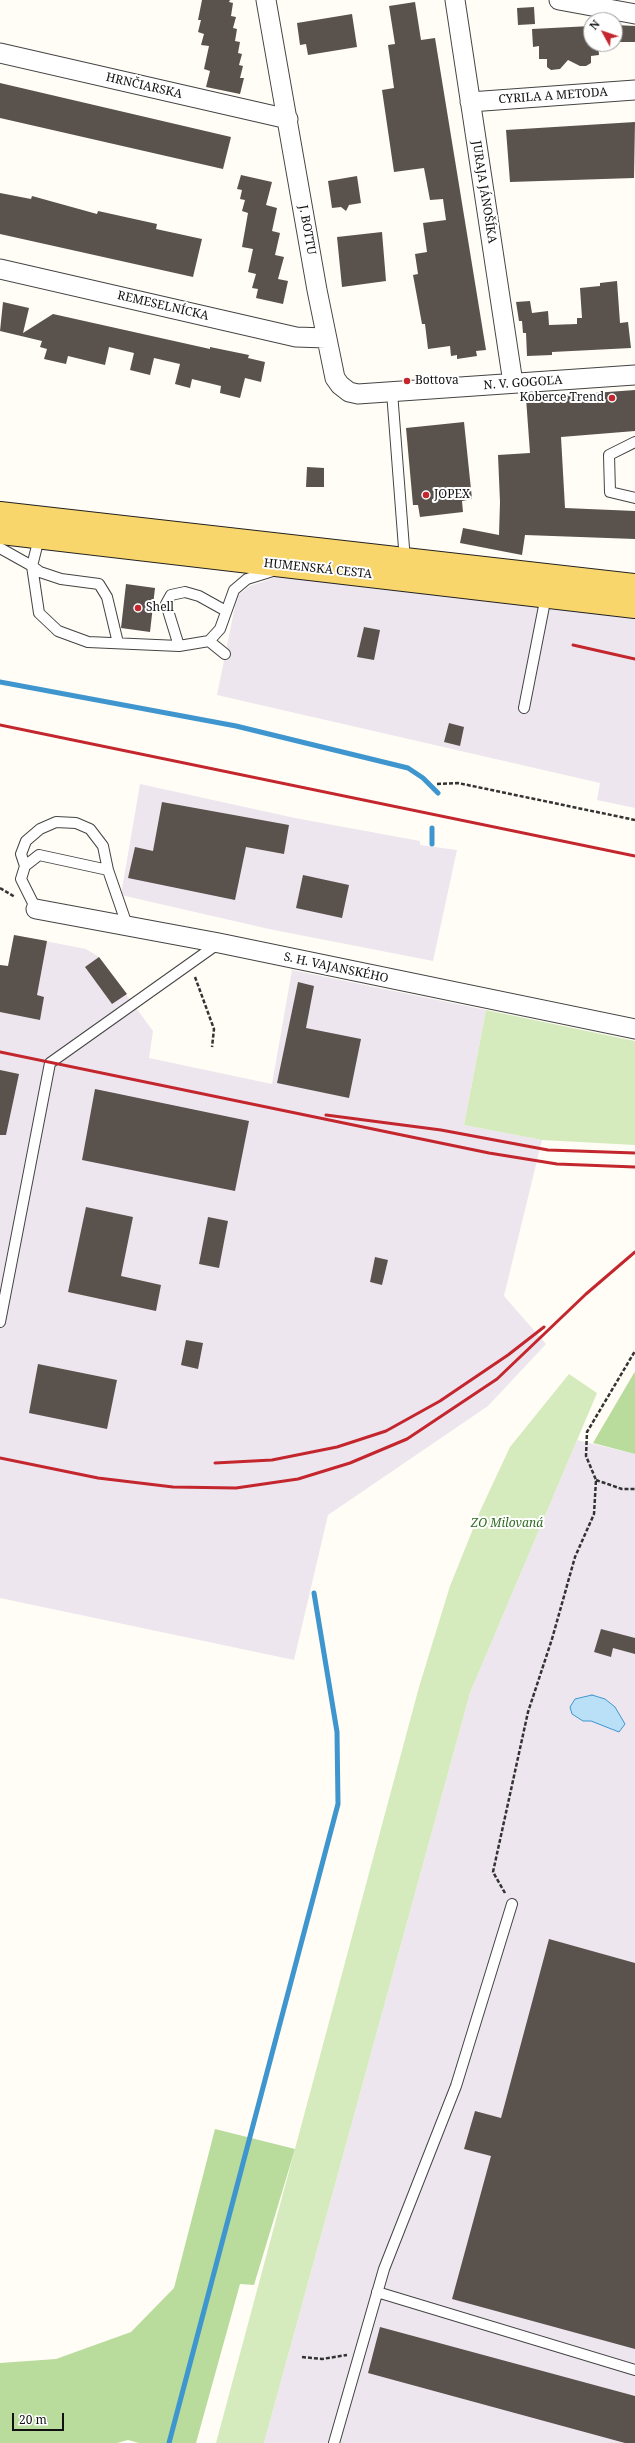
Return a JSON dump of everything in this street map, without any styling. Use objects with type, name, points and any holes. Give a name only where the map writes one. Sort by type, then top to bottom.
[{"type":"main road","name":"HUMENSKÁ CESTA","points":[[0,513],[405,570],[548,586],[635,585]]},
{"type":"main road","name":"HUMENSKÁ CESTA","points":[[0,533],[290,566],[405,570]]},
{"type":"main road","name":"HUMENSKÁ CESTA","points":[[548,586],[635,607]]},
{"type":"street","name":"J. BOTTU","points":[[266,0],[326,338],[335,378],[340,385],[349,392],[358,394],[412,390]]},
{"type":"street","name":"JURAJA JÁNOŠÍKA","points":[[455,0],[513,383]]},
{"type":"street","points":[[559,0],[635,14]]},
{"type":"street","name":"HRNČIARSKA","points":[[0,53],[288,119]]},
{"type":"street","name":"CYRILA A METODA","points":[[470,102],[635,90]]},
{"type":"street","name":"REMESELNÍCKA","points":[[0,269],[296,337],[326,338]]},
{"type":"street","name":"N. V. GOGOĽA","points":[[412,390],[635,375]]},
{"type":"street","name":"S. H. VAJANSKÉHO","points":[[36,909],[219,943],[635,1029]]},
{"type":"lane","points":[[392,392],[405,570]]},
{"type":"lane","points":[[635,442],[609,455],[610,492],[635,498]]},
{"type":"lane","points":[[67,522],[39,538],[32,566],[39,613],[58,631],[88,642],[179,646],[209,642],[220,629],[234,590],[247,579],[290,566]]},
{"type":"lane","points":[[0,548],[40,572],[61,579],[99,584],[107,597],[118,643]]},
{"type":"lane","points":[[524,708],[548,586]]},
{"type":"lane","points":[[179,646],[166,604],[171,595],[185,592],[199,596],[226,611]]},
{"type":"lane","points":[[209,642],[226,654]]},
{"type":"lane","points":[[25,866],[21,854],[26,841],[40,828],[56,822],[76,823],[90,829],[103,846],[108,870],[127,925]]},
{"type":"lane","points":[[36,909],[21,879],[25,866],[39,855],[108,870]]},
{"type":"lane","points":[[0,1322],[50,1063],[219,943]]},
{"type":"lane","points":[[334,2443],[384,2269],[456,2086],[512,1904]]},
{"type":"lane","points":[[377,2292],[635,2370]]},
{"type":"path","points":[[437,784],[458,783],[635,820]]},
{"type":"path","points":[[189,964],[214,1029],[212,1047]]},
{"type":"path","points":[[512,1904],[493,1872],[528,1712],[552,1639],[575,1557],[594,1514],[596,1480],[586,1456],[587,1432],[635,1351]]},
{"type":"path","points":[[596,1480],[622,1489],[635,1489]]},
{"type":"path","points":[[302,2357],[322,2359],[335,2355],[359,2354]]},
{"type":"shaded area","points":[[282,575],[635,616],[635,808],[597,800],[600,783],[217,695],[237,596],[250,586]]},
{"type":"shaded area","points":[[140,784],[295,818],[420,841],[420,845],[457,850],[433,961],[269,929],[121,895]]},
{"type":"shaded area","points":[[14,935],[86,949],[99,957],[153,1031],[149,1058],[272,1084],[292,970],[486,1010],[464,1125],[542,1140],[504,1296],[546,1344],[488,1406],[328,1515],[294,1660],[0,1598],[0,965],[8,966]]},
{"type":"shaded area","points":[[577,1440],[635,1454],[635,2443],[264,2443],[470,1693]]},
{"type":"green space","points":[[486,1010],[635,1041],[635,1145],[542,1140],[464,1125]]},
{"type":"green space","points":[[635,1372],[635,1454],[593,1443],[634,1373]]},
{"type":"green space","name":"ZO Milovaná","points":[[569,1374],[597,1393],[470,1693],[264,2443],[216,2443],[419,1687],[450,1586],[481,1509],[510,1447]]},
{"type":"green space","points":[[215,2129],[295,2149],[254,2285],[240,2284],[196,2443],[139,2443],[128,2440],[117,2443],[0,2443],[0,2363],[56,2359],[131,2332],[174,2288]]},
{"type":"water","points":[[592,1695],[605,1699],[615,1707],[625,1724],[619,1732],[591,1721],[583,1721],[572,1714],[570,1707],[575,1699]]},
{"type":"building","points":[[202,0],[230,0],[229,2],[233,3],[231,16],[236,17],[233,28],[237,29],[235,41],[240,42],[238,53],[242,54],[239,65],[243,66],[240,78],[244,78],[240,94],[206,87],[210,71],[204,69],[209,46],[201,45],[204,34],[198,32],[201,20],[198,20]]},
{"type":"building","points":[[415,2],[421,40],[435,38],[486,350],[476,351],[477,356],[457,359],[457,355],[451,356],[450,346],[428,349],[425,324],[422,324],[413,275],[418,274],[415,254],[427,252],[423,223],[446,220],[443,199],[430,200],[424,168],[394,172],[382,90],[394,88],[388,45],[395,44],[389,6]]},
{"type":"building","points":[[534,7],[535,24],[518,25],[517,8]]},
{"type":"building","points":[[352,14],[357,47],[308,55],[306,44],[300,45],[297,23]]},
{"type":"building","points":[[623,25],[635,26],[635,42],[623,42]]},
{"type":"building","points":[[583,26],[583,52],[599,52],[599,55],[591,56],[591,63],[586,66],[580,66],[568,60],[560,69],[551,70],[547,67],[547,59],[539,59],[539,46],[533,47],[532,29]]},
{"type":"building","points":[[0,83],[231,137],[223,169],[0,118]]},
{"type":"building","points":[[635,122],[634,178],[510,182],[506,130]]},
{"type":"building","points":[[241,175],[272,182],[266,205],[277,208],[272,231],[280,233],[275,255],[284,257],[278,279],[288,281],[283,304],[256,298],[258,289],[252,288],[256,274],[248,272],[253,249],[242,247],[248,213],[242,211],[245,200],[240,199],[242,190],[237,189]]},
{"type":"building","points":[[357,176],[361,203],[349,205],[346,211],[341,207],[332,208],[328,181]]},
{"type":"building","points":[[0,193],[31,199],[32,196],[97,214],[98,211],[157,224],[156,229],[202,239],[193,277],[0,234]]},
{"type":"building","points":[[382,232],[386,281],[342,287],[337,237]]},
{"type":"building","points":[[617,281],[620,323],[628,322],[631,348],[552,352],[552,355],[527,356],[526,333],[523,333],[522,321],[519,321],[516,302],[530,301],[532,313],[548,311],[549,325],[577,324],[577,318],[582,318],[580,288],[600,286],[600,283]]},
{"type":"building","points":[[3,302],[29,308],[23,333],[53,314],[210,349],[210,347],[249,355],[248,358],[265,362],[261,382],[245,378],[240,398],[220,393],[221,386],[192,379],[190,388],[175,384],[180,364],[154,358],[150,375],[130,370],[134,353],[109,347],[105,365],[68,356],[66,364],[44,359],[47,349],[40,347],[42,341],[0,331]]},
{"type":"building","points":[[635,390],[635,431],[561,437],[565,508],[635,511],[635,539],[525,535],[522,555],[460,543],[463,528],[499,535],[500,502],[498,455],[530,453],[526,398]]},
{"type":"building","points":[[464,422],[472,499],[462,501],[463,512],[420,517],[418,505],[413,505],[406,428]]},
{"type":"building","points":[[307,467],[324,468],[324,487],[306,487]]},
{"type":"building","name":"Shell","points":[[126,584],[155,588],[150,632],[121,628]]},
{"type":"building","points":[[364,627],[380,630],[374,660],[357,657]]},
{"type":"building","points":[[449,723],[464,727],[460,746],[444,742]]},
{"type":"building","points":[[162,802],[289,825],[284,854],[246,847],[235,900],[128,878],[135,847],[153,851]]},
{"type":"building","points":[[303,875],[349,885],[342,918],[296,908]]},
{"type":"building","points":[[14,935],[47,941],[37,995],[44,997],[40,1020],[0,1012],[0,965],[8,966]]},
{"type":"building","points":[[99,957],[127,994],[112,1004],[85,967]]},
{"type":"building","points":[[298,982],[314,986],[306,1028],[361,1039],[349,1098],[277,1083]]},
{"type":"building","points":[[0,1070],[19,1074],[6,1135],[0,1135]]},
{"type":"building","points":[[95,1089],[249,1121],[235,1191],[82,1160]]},
{"type":"building","points":[[86,1207],[133,1217],[121,1276],[161,1285],[156,1311],[68,1292]]},
{"type":"building","points":[[208,1217],[228,1221],[219,1268],[199,1264]]},
{"type":"building","points":[[375,1257],[388,1260],[382,1285],[370,1282]]},
{"type":"building","points":[[186,1340],[203,1343],[198,1369],[181,1365]]},
{"type":"building","points":[[38,1364],[117,1380],[107,1429],[29,1413]]},
{"type":"building","points":[[601,1629],[635,1638],[635,1654],[613,1648],[611,1657],[594,1652]]},
{"type":"building","points":[[549,1939],[635,1963],[635,2349],[452,2299],[491,2156],[464,2149],[475,2111],[501,2118]]},
{"type":"building","points":[[380,2327],[635,2396],[635,2443],[625,2443],[368,2373]]},
{"type":"waterway","points":[[0,682],[236,726],[408,768],[423,778],[438,793]]},
{"type":"waterway","points":[[432,828],[432,844]]},
{"type":"waterway","points":[[169,2443],[338,1804],[337,1732],[314,1593]]},
{"type":"railway","points":[[573,645],[635,659]]},
{"type":"railway","points":[[0,725],[635,856]]},
{"type":"railway","points":[[0,1052],[489,1153],[557,1164],[635,1167]]},
{"type":"railway","points":[[326,1115],[441,1130],[548,1150],[635,1153]]},
{"type":"railway","points":[[0,1458],[98,1478],[173,1487],[236,1488],[298,1479],[350,1463],[407,1439],[497,1379],[586,1294],[635,1252]]},
{"type":"railway","points":[[215,1463],[272,1460],[337,1447],[386,1431],[440,1401],[508,1355],[544,1327]]},
{"type":"place","name":"Bottova","points":[[407,381]]},
{"type":"place","name":"Koberce Trend","points":[[612,398]]},
{"type":"place","name":"JOPEX","points":[[426,495]]},
{"type":"place","name":"Shell","points":[[138,608]]}]
